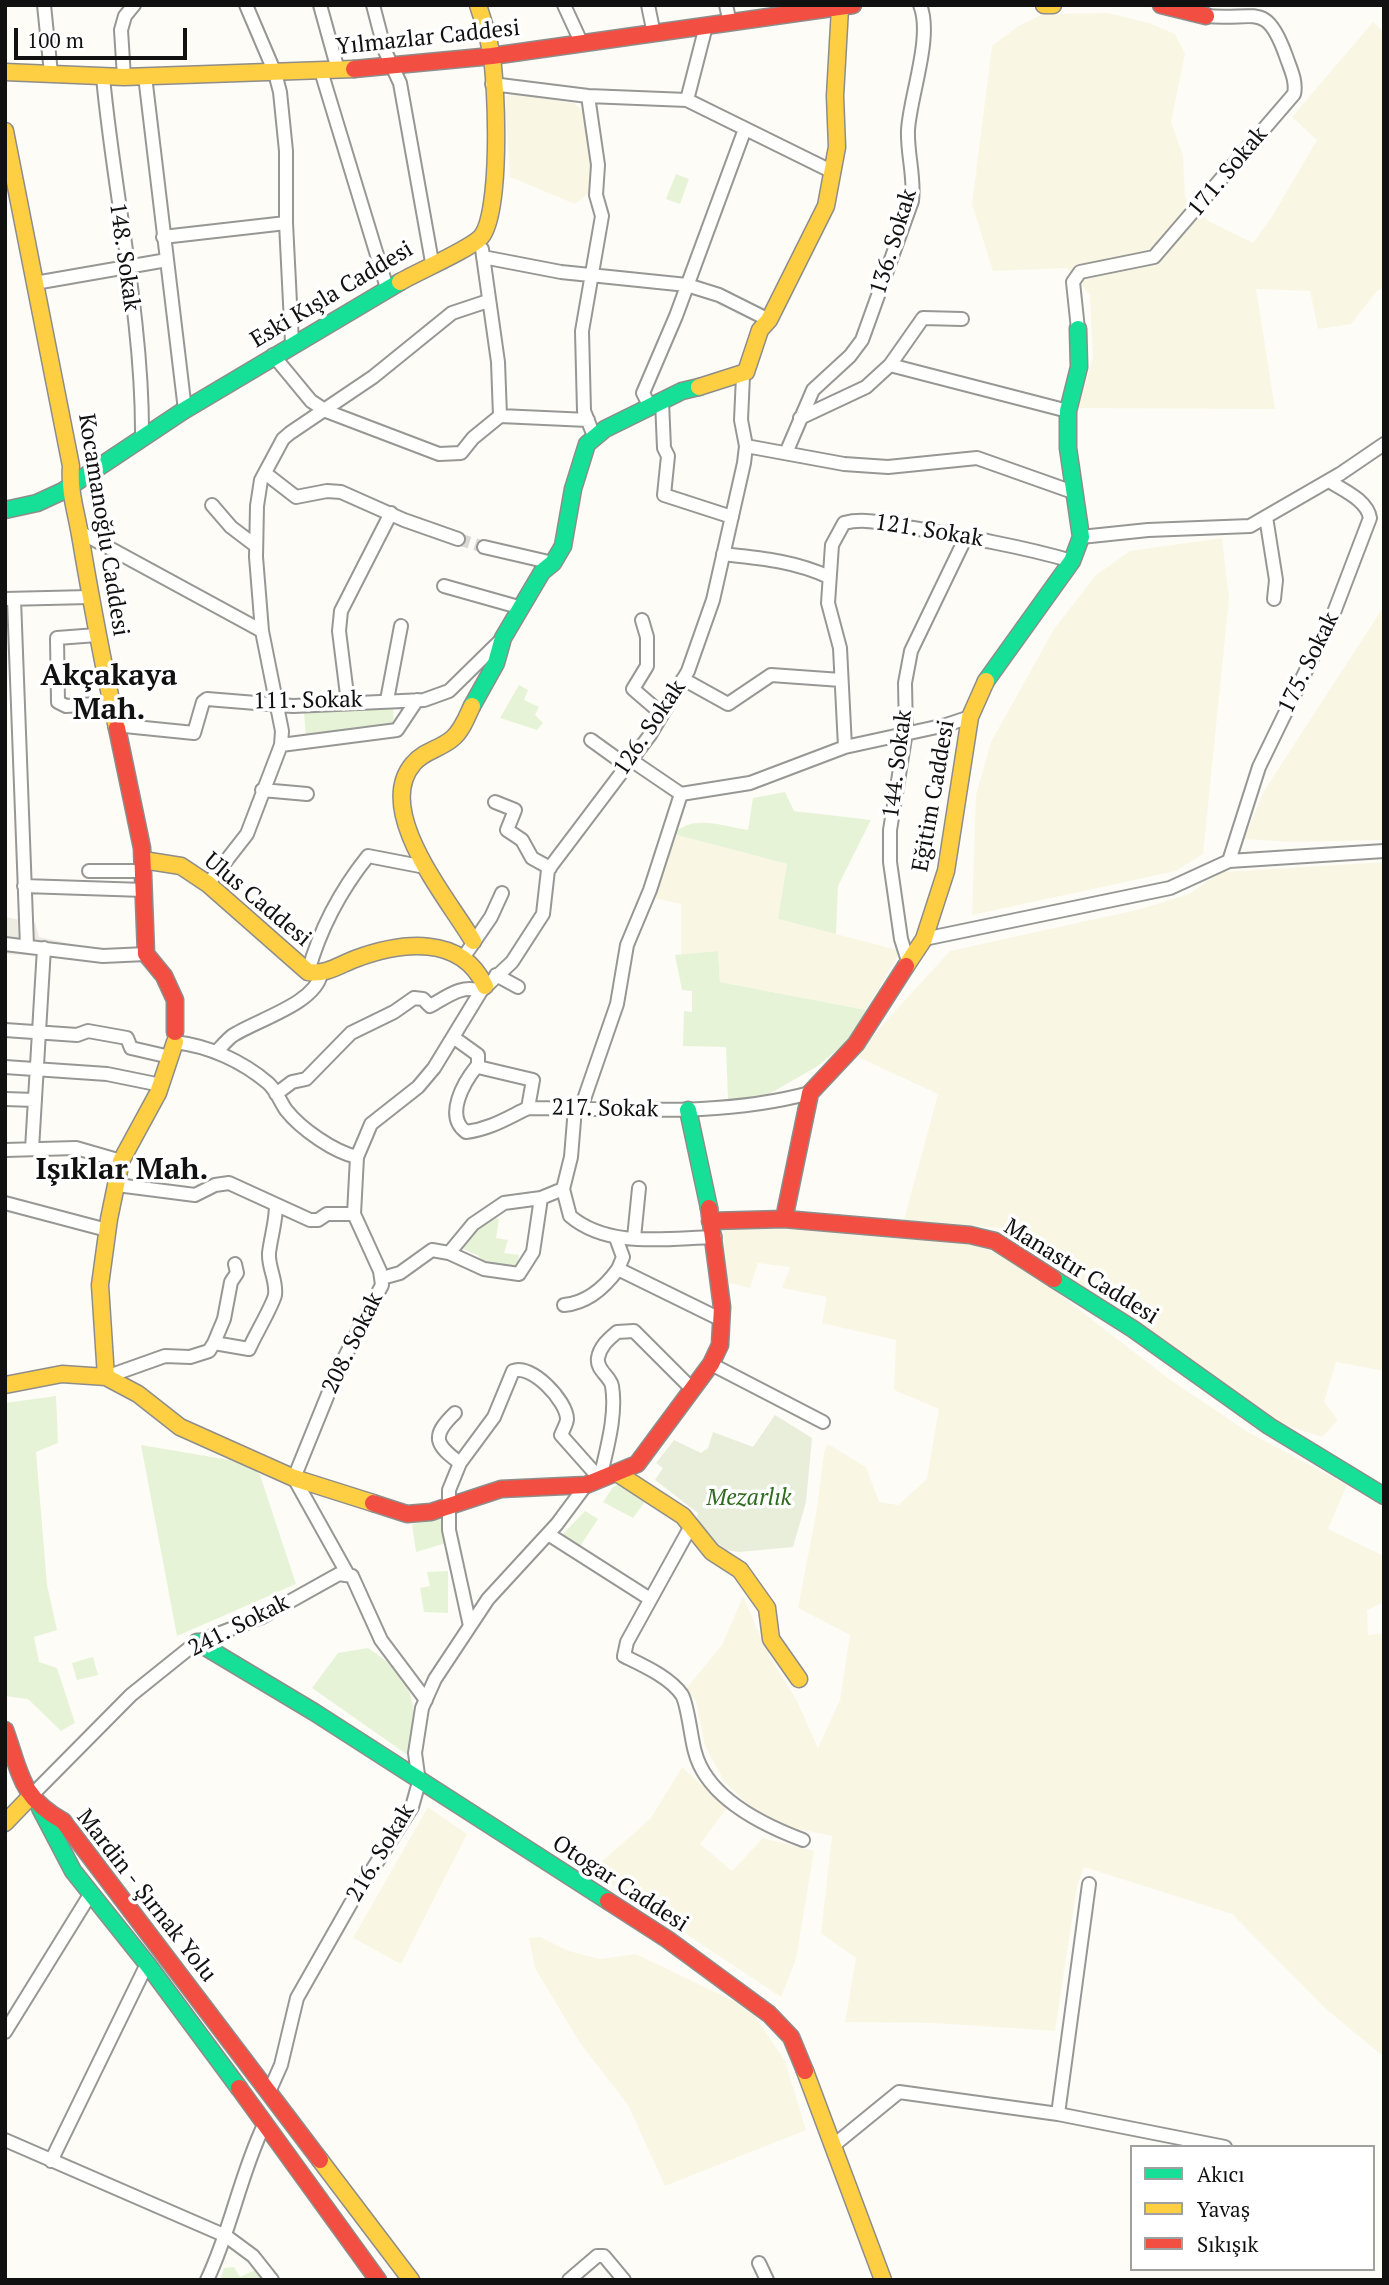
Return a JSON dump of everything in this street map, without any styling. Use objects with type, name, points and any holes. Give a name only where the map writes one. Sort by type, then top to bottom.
[{"type":"street","points":[[44,5],[51,74]]},
{"type":"street","points":[[124,77],[121,30],[125,16],[134,5]]},
{"type":"street","points":[[246,5],[275,73],[286,151],[286,223],[292,343]]},
{"type":"street","points":[[320,5],[330,71],[387,288]]},
{"type":"street","points":[[373,5],[385,51],[400,83],[432,262]]},
{"type":"street","points":[[478,5],[492,56],[493,201],[481,238],[498,362],[500,416]]},
{"type":"street","points":[[564,5],[581,42]]},
{"type":"street","points":[[648,5],[654,34]]},
{"type":"street","points":[[726,5],[730,23]]},
{"type":"street","name":"136. Sokak","points":[[786,453],[813,390],[850,356],[862,340],[912,201],[914,185],[908,132],[924,26],[919,5]]},
{"type":"street","points":[[1044,5],[1053,5]]},
{"type":"street","points":[[1161,5],[1206,16]]},
{"type":"street","points":[[487,984],[407,829],[401,803],[402,783],[413,763],[431,749],[449,743],[458,733],[494,667],[503,638],[542,572],[554,563],[568,526],[579,461],[594,436],[682,391],[743,376],[760,330],[769,320],[826,206],[837,147],[835,96],[846,6]]},
{"type":"street","name":"Yılmazlar Caddesi","points":[[5,72],[124,77],[330,71],[492,56],[730,23],[792,9],[846,6]]},
{"type":"street","name":"171. Sokak","points":[[1078,329],[1073,282],[1080,272],[1154,257],[1294,94],[1295,83],[1276,26],[1268,18],[1256,14],[1206,16]]},
{"type":"street","points":[[687,100],[706,26]]},
{"type":"street","points":[[145,76],[185,410]]},
{"type":"street","name":"148. Sokak","points":[[103,77],[111,161],[142,394],[142,438]]},
{"type":"street","points":[[492,84],[588,96],[687,100],[832,172]]},
{"type":"street","points":[[588,96],[593,115],[596,194],[602,216],[582,331],[584,411],[594,436]]},
{"type":"street","points":[[732,517],[664,495],[668,456],[656,404],[643,393],[687,285],[745,129]]},
{"type":"street","name":"Kocamanoğlu Caddesi","points":[[5,131],[71,466],[69,490],[80,532],[89,597],[143,865],[146,954]]},
{"type":"street","points":[[163,237],[286,223]]},
{"type":"street","name":"Eski Kışla Caddesi","points":[[5,510],[28,508],[69,490],[110,458],[292,343],[432,262],[481,238]]},
{"type":"street","points":[[483,257],[592,275],[687,285],[719,295],[769,320]]},
{"type":"street","points":[[35,283],[167,260]]},
{"type":"street","points":[[208,884],[247,834],[281,745],[278,703],[262,631],[256,546],[258,491],[265,473],[283,439],[326,411],[452,313],[488,301]]},
{"type":"street","points":[[800,418],[866,387],[890,365],[923,318],[962,319]]},
{"type":"street","points":[[1078,329],[1079,366],[1068,411],[1073,492],[1081,537],[1148,530],[1250,526],[1329,481],[1384,444]]},
{"type":"street","points":[[274,355],[311,401],[326,411],[439,454],[461,453],[473,438],[500,416],[588,420]]},
{"type":"street","points":[[890,365],[1068,411]]},
{"type":"street","name":"126. Sokak","points":[[453,1037],[487,984],[512,962],[543,914],[550,868],[629,763],[683,679],[706,623],[732,517],[746,446],[741,420],[743,376]]},
{"type":"street","points":[[746,446],[844,464],[888,467],[977,458],[1073,492]]},
{"type":"street","points":[[265,473],[296,497],[327,491],[341,492],[458,539]]},
{"type":"street","name":"175. Sokak","points":[[1229,861],[1259,767],[1334,615],[1370,518],[1360,502],[1329,481]]},
{"type":"street","points":[[212,505],[231,527],[256,546]]},
{"type":"street","points":[[348,703],[340,631],[341,611],[391,513]]},
{"type":"street","points":[[1266,517],[1276,580],[1274,599]]},
{"type":"street","name":"121. Sokak","points":[[845,747],[839,648],[828,604],[832,545],[844,523],[866,520],[1030,548],[1072,561]]},
{"type":"street","points":[[80,532],[262,631]]},
{"type":"street","name":"144. Sokak","points":[[908,961],[901,939],[890,862],[890,830],[906,732],[905,682],[911,651],[966,537]]},
{"type":"street","name":"Eğitim Caddesi","points":[[810,1093],[856,1044],[924,939],[946,871],[970,717],[988,678],[1072,561],[1081,537]]},
{"type":"street","points":[[484,547],[554,563]]},
{"type":"street","points":[[723,554],[776,560],[809,568],[829,577]]},
{"type":"street","points":[[444,586],[522,608]]},
{"type":"street","points":[[27,946],[10,599],[89,597]]},
{"type":"street","points":[[642,620],[647,637],[647,666],[633,690],[662,714]]},
{"type":"street","points":[[387,700],[401,626]]},
{"type":"street","points":[[97,635],[57,638],[58,702],[66,706],[111,703]]},
{"type":"street","name":"111. Sokak","points":[[115,725],[194,733],[205,699],[293,706],[416,700],[449,691],[503,638]]},
{"type":"street","points":[[683,679],[728,704],[771,675],[841,680]]},
{"type":"street","points":[[281,745],[397,730],[416,700]]},
{"type":"street","points":[[591,740],[681,794],[750,783],[845,747],[946,725],[970,717]]},
{"type":"street","points":[[262,790],[307,794]]},
{"type":"street","points":[[681,794],[650,890],[627,945],[617,1003],[578,1108],[563,1189],[570,1216],[590,1231],[616,1238],[713,1229]]},
{"type":"street","points":[[495,802],[515,810],[507,830],[522,840],[532,858],[550,868]]},
{"type":"street","points":[[924,939],[1170,888],[1229,861],[1384,851]]},
{"type":"street","points":[[216,1052],[231,1037],[294,1004],[315,986],[316,946],[334,907],[368,856],[425,867]]},
{"type":"street","points":[[89,871],[143,865]]},
{"type":"street","name":"Ulus Caddesi","points":[[143,865],[181,866],[208,884],[314,973],[398,947],[457,951],[469,948]]},
{"type":"street","points":[[24,886],[144,890]]},
{"type":"street","points":[[469,948],[491,917],[502,894]]},
{"type":"street","points":[[5,944],[103,956],[146,954],[164,976],[175,1000],[173,1044],[161,1085],[121,1161],[107,1230],[100,1285],[106,1377]]},
{"type":"street","points":[[32,1149],[44,948]]},
{"type":"street","points":[[276,1094],[292,1082],[306,1079],[351,1033],[394,1012],[407,1002],[423,999],[430,1006],[459,990],[487,984],[518,987]]},
{"type":"street","points":[[5,1030],[77,1035],[88,1031],[127,1038],[131,1048],[173,1044],[216,1052],[246,1067],[270,1085],[299,1123],[345,1154],[357,1157]]},
{"type":"street","points":[[453,1037],[478,1055],[477,1066],[466,1079],[457,1107],[456,1118],[460,1127],[466,1132],[500,1124],[528,1108]]},
{"type":"street","name":"208. Sokak","points":[[294,1478],[328,1393],[382,1285],[382,1278],[354,1214],[357,1157],[372,1124],[418,1087],[453,1037]]},
{"type":"street","name":"217. Sokak","points":[[477,1066],[533,1080],[528,1108],[688,1110],[768,1104],[810,1093]]},
{"type":"street","points":[[5,1067],[107,1073],[161,1085]]},
{"type":"street","points":[[784,1219],[810,1093]]},
{"type":"street","points":[[5,1099],[35,1100]]},
{"type":"street","points":[[106,1377],[138,1394],[180,1427],[294,1478],[407,1514],[431,1512],[501,1489],[593,1482],[637,1464],[693,1390],[720,1345],[722,1320],[713,1229],[688,1110]]},
{"type":"street","points":[[5,1150],[76,1148],[121,1161]]},
{"type":"street","points":[[117,1185],[195,1195],[215,1185],[229,1183],[310,1220],[318,1220],[327,1214],[354,1214]]},
{"type":"street","points":[[634,1238],[639,1188]]},
{"type":"street","points":[[449,1253],[473,1224],[504,1203],[516,1199],[541,1198],[563,1189]]},
{"type":"street","points":[[382,1278],[400,1273],[432,1250],[449,1253],[484,1269],[519,1275],[533,1252],[541,1198]]},
{"type":"street","points":[[5,1203],[107,1230]]},
{"type":"street","points":[[214,1343],[248,1349],[273,1302],[275,1276],[270,1266],[269,1252],[275,1231],[276,1205]]},
{"type":"street","name":"Manastır Caddesi","points":[[713,1229],[784,1219],[970,1235],[995,1241],[1133,1329],[1269,1426],[1384,1496]]},
{"type":"street","points":[[564,1305],[574,1304],[602,1289],[618,1269],[622,1257],[616,1238]]},
{"type":"street","points":[[5,1385],[62,1374],[106,1377],[165,1356],[190,1357],[209,1351],[224,1319],[231,1282],[237,1273],[235,1264]]},
{"type":"street","points":[[618,1269],[722,1320]]},
{"type":"street","points":[[593,1482],[611,1429],[612,1386],[598,1366],[598,1357],[617,1332],[635,1331],[693,1390]]},
{"type":"street","points":[[711,1364],[823,1422]]},
{"type":"street","points":[[470,1626],[449,1530],[447,1506],[452,1478],[494,1417],[513,1371],[519,1368],[528,1370],[541,1379],[567,1419],[561,1435],[576,1449],[593,1482]]},
{"type":"street","points":[[455,1413],[443,1425],[438,1441],[440,1447],[460,1463]]},
{"type":"street","points":[[617,1473],[683,1516],[712,1552],[740,1570],[767,1608],[771,1639],[799,1679]]},
{"type":"street","points":[[294,1478],[347,1573],[360,1589],[380,1640],[426,1700]]},
{"type":"street","name":"216. Sokak","points":[[269,2092],[281,2065],[298,1998],[351,1903],[412,1807],[419,1782],[415,1753],[426,1700],[435,1679],[488,1599],[593,1482]]},
{"type":"street","points":[[691,1526],[626,1642],[624,1656],[646,1667],[683,1696],[697,1761],[722,1793],[764,1826],[803,1840]]},
{"type":"street","points":[[548,1534],[650,1599]]},
{"type":"street","name":"241. Sokak","points":[[35,1803],[131,1695],[197,1642],[262,1617],[339,1574],[347,1573]]},
{"type":"street","name":"Otogar Caddesi","points":[[197,1642],[314,1712],[667,1940],[769,2014],[791,2037],[883,2280]]},
{"type":"street","points":[[5,1730],[35,1803],[5,1823]]},
{"type":"street","name":"Mardin - Şırnak Yolu","points":[[35,1803],[48,1835],[147,1964],[378,2280]]},
{"type":"street","name":"Mardin - Şırnak Yolu","points":[[35,1803],[63,1821],[411,2280]]},
{"type":"street","points":[[1058,2114],[1089,1884]]},
{"type":"street","points":[[5,2032],[91,1893]]},
{"type":"street","points":[[51,2161],[147,1964]]},
{"type":"street","points":[[834,2146],[899,2092],[1058,2114],[1215,2145]]},
{"type":"street","points":[[207,2280],[226,2236],[250,2154],[264,2126]]},
{"type":"street","points":[[5,2140],[226,2236],[253,2256],[272,2280]]},
{"type":"street","points":[[569,2280],[597,2256],[604,2256],[624,2280]]},
{"type":"street","points":[[759,2263],[767,2280]]},
{"type":"shaded area","points":[[1108,13],[1149,23],[1175,34],[1185,54],[1171,122],[1183,155],[1185,197],[1210,222],[1253,243],[1273,215],[1317,140],[1292,117],[1373,22],[1384,32],[1384,287],[1377,291],[1351,324],[1318,329],[1310,291],[1256,289],[1275,409],[1078,408],[1093,358],[1090,295],[1067,268],[993,271],[972,204],[992,46],[1017,27],[1043,14]]},
{"type":"shaded area","points":[[517,94],[574,103],[584,112],[593,166],[590,192],[575,204],[510,177],[505,96]]},
{"type":"shaded area","points":[[1222,538],[1229,599],[1203,854],[1176,871],[972,915],[976,795],[991,742],[1054,629],[1096,575],[1130,551]]},
{"type":"shaded area","points":[[1384,606],[1384,840],[1291,842],[1244,839],[1264,791]]},
{"type":"shaded area","points":[[673,834],[787,864],[779,919],[901,951],[866,1010],[720,982],[718,951],[681,955],[681,904],[653,898]]},
{"type":"shaded area","points":[[1384,862],[1384,1371],[1336,1362],[1324,1402],[1338,1420],[1322,1437],[1272,1421],[1000,1228],[904,1220],[938,1094],[858,1057],[877,1031],[950,951],[1141,909],[1189,894],[1221,872]]},
{"type":"shaded area","points":[[5,917],[35,923],[39,937],[86,947],[83,958],[5,954]]},
{"type":"shaded area","points":[[730,1224],[932,1238],[968,1243],[1002,1255],[1050,1287],[1169,1379],[1248,1432],[1347,1485],[1328,1529],[1384,1556],[1384,1602],[1367,1610],[1368,1635],[1384,1633],[1384,2057],[1327,2010],[1232,1914],[1084,1867],[1077,1887],[1055,2031],[934,2023],[845,2022],[856,1958],[821,1933],[832,1836],[774,1824],[746,1803],[724,1781],[705,1746],[696,1701],[685,1690],[722,1645],[743,1596],[767,1652],[796,1699],[818,1748],[840,1700],[850,1635],[798,1608],[817,1509],[824,1452],[828,1444],[866,1467],[879,1502],[898,1505],[927,1479],[939,1409],[894,1390],[896,1340],[822,1323],[827,1297],[782,1288],[790,1267],[758,1263],[750,1288],[729,1283],[726,1277],[723,1230]]},
{"type":"shaded area","points":[[682,1767],[727,1808],[700,1844],[732,1871],[763,1838],[814,1851],[796,1959],[781,1997],[591,1871],[651,1818]]},
{"type":"shaded area","points":[[428,1807],[467,1834],[401,1964],[353,1938]]},
{"type":"shaded area","points":[[540,1937],[569,1951],[600,1959],[636,1954],[750,2009],[785,2061],[806,2130],[665,2186],[628,2105],[580,2043],[535,1968],[529,1938]]},
{"type":"green space","points":[[676,174],[689,179],[680,204],[666,199]]},
{"type":"green space","points":[[519,685],[528,690],[524,700],[539,707],[535,715],[543,723],[537,730],[500,718]]},
{"type":"green space","points":[[393,705],[394,729],[306,738],[304,713]]},
{"type":"green space","points":[[785,792],[794,811],[871,820],[838,886],[836,934],[778,919],[787,864],[673,834],[690,824],[699,823],[748,830],[753,798]]},
{"type":"green space","points":[[718,951],[720,982],[866,1010],[852,1037],[818,1066],[762,1098],[728,1099],[726,1047],[683,1046],[684,1011],[692,1012],[692,991],[682,990],[675,955]]},
{"type":"green space","points":[[492,1217],[499,1219],[496,1238],[508,1240],[504,1253],[519,1255],[516,1270],[480,1262],[479,1256],[461,1248],[473,1229]]},
{"type":"green space","points":[[56,1396],[58,1443],[36,1452],[47,1585],[57,1630],[34,1637],[39,1662],[57,1668],[75,1723],[61,1731],[28,1699],[5,1696],[5,1403]]},
{"type":"green space","name":"Mezarlık","points":[[775,1415],[812,1438],[806,1502],[793,1547],[739,1552],[713,1548],[695,1526],[698,1513],[655,1480],[663,1468],[656,1463],[674,1440],[701,1453],[708,1448],[713,1432],[753,1447]]},
{"type":"green space","points":[[141,1445],[247,1463],[260,1475],[296,1584],[177,1636]]},
{"type":"green space","points":[[623,1483],[647,1499],[633,1518],[603,1502],[613,1487]]},
{"type":"green space","points":[[585,1511],[598,1519],[579,1548],[561,1536]]},
{"type":"green space","points":[[443,1519],[446,1543],[416,1552],[412,1524]]},
{"type":"green space","points":[[448,1571],[448,1613],[424,1612],[420,1588],[430,1586],[427,1572]]},
{"type":"green space","points":[[368,1648],[396,1671],[410,1695],[414,1723],[412,1758],[312,1688],[338,1653]]},
{"type":"green space","points":[[93,1657],[98,1675],[77,1680],[72,1663]]},
{"type":"green space","points":[[234,2267],[240,2277],[255,2270],[262,2280],[220,2280],[224,2268]]},
{"type":"tunnel","points":[[458,539],[484,547]]},
{"type":"traffic: fast","points":[[5,510],[37,503],[63,491],[183,411],[400,282]]},
{"type":"traffic: fast","points":[[986,681],[1072,561],[1081,537],[1068,448],[1068,411],[1079,367],[1078,329]]},
{"type":"traffic: fast","points":[[472,706],[496,663],[503,638],[542,572],[553,563],[563,546],[573,489],[587,444],[605,429],[682,391],[699,387]]},
{"type":"traffic: fast","points":[[688,1110],[709,1208]]},
{"type":"traffic: fast","points":[[1054,1279],[1133,1329],[1269,1426],[1384,1496]]},
{"type":"traffic: fast","points":[[197,1642],[314,1712],[608,1901]]},
{"type":"traffic: fast","points":[[40,1808],[73,1871],[148,1965],[239,2088]]},
{"type":"traffic: slow","points":[[400,282],[474,243],[487,225],[495,178],[495,91],[491,52],[478,5]]},
{"type":"traffic: slow","points":[[1044,5],[1053,5]]},
{"type":"traffic: slow","points":[[699,387],[746,372],[760,330],[769,320],[826,206],[837,147],[835,96],[840,8]]},
{"type":"traffic: slow","points":[[5,72],[124,77],[354,69]]},
{"type":"traffic: slow","points":[[5,131],[71,466],[73,501],[117,728]]},
{"type":"traffic: slow","points":[[906,966],[924,939],[946,871],[970,717],[986,681]]},
{"type":"traffic: slow","points":[[472,706],[462,727],[453,738],[413,764],[403,783],[402,806],[408,830],[419,855],[473,941]]},
{"type":"traffic: slow","points":[[143,860],[181,866],[208,884],[308,972],[327,971],[355,959],[391,949],[428,947],[461,957],[474,969],[485,986]]},
{"type":"traffic: slow","points":[[106,1377],[100,1285],[109,1219],[121,1161],[158,1093],[175,1042]]},
{"type":"traffic: slow","points":[[5,1385],[62,1374],[106,1377],[138,1394],[180,1427],[294,1478],[373,1503]]},
{"type":"traffic: slow","points":[[617,1473],[683,1516],[712,1552],[740,1570],[767,1608],[771,1639],[799,1679]]},
{"type":"traffic: slow","points":[[5,1823],[30,1797]]},
{"type":"traffic: slow","points":[[805,2071],[883,2280]]},
{"type":"traffic: slow","points":[[320,2160],[411,2280]]},
{"type":"traffic: jam","points":[[354,69],[492,56],[853,5]]},
{"type":"traffic: jam","points":[[1161,5],[1206,16]]},
{"type":"traffic: jam","points":[[117,728],[142,848],[146,954],[164,976],[175,1000],[175,1032]]},
{"type":"traffic: jam","points":[[784,1219],[810,1093],[856,1044],[906,966]]},
{"type":"traffic: jam","points":[[373,1503],[407,1514],[431,1512],[501,1489],[586,1485],[637,1464],[711,1364],[720,1345],[722,1307],[709,1208]]},
{"type":"traffic: jam","points":[[710,1221],[784,1219],[970,1235],[995,1241],[1054,1279]]},
{"type":"traffic: jam","points":[[5,1730],[19,1772],[30,1793],[38,1803],[63,1821],[320,2160]]},
{"type":"traffic: jam","points":[[608,1901],[667,1939],[769,2014],[791,2037],[805,2071]]},
{"type":"traffic: jam","points":[[239,2088],[378,2280]]},
{"type":"district","name":"Akçakaya Mah.","points":[[109,693]]},
{"type":"district","name":"Işıklar Mah.","points":[[122,1170]]}]
